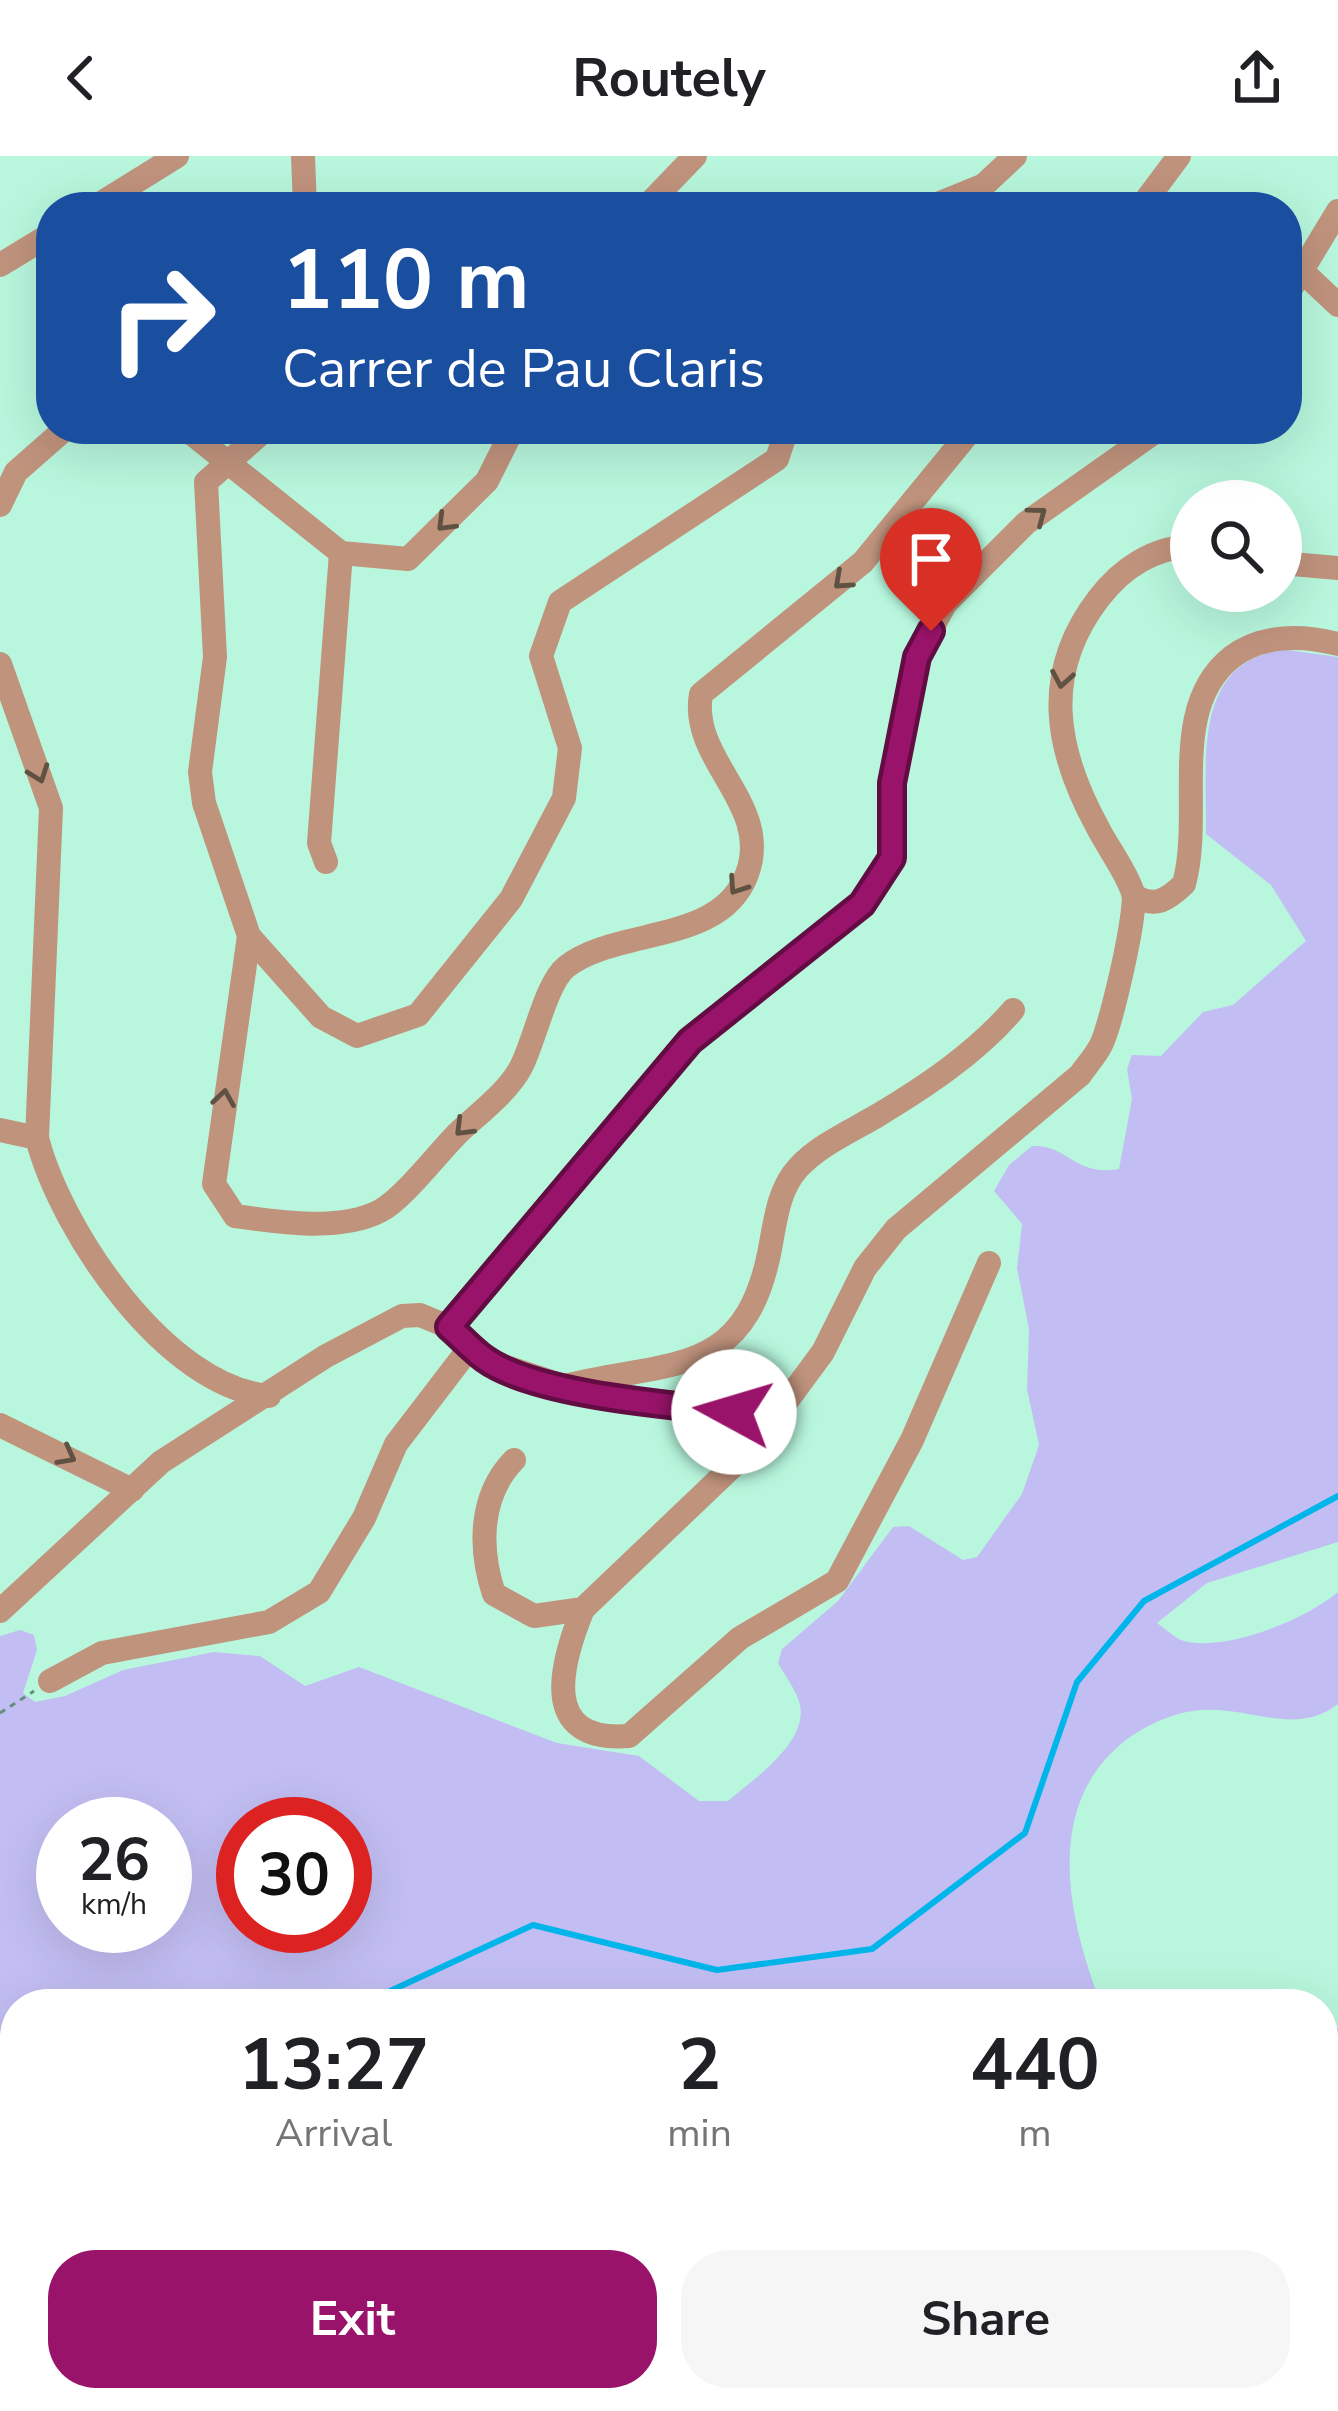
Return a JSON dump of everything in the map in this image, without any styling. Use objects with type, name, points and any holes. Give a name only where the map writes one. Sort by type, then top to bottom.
[{"type":"street","points":[[119,192],[177,156]]},
{"type":"street","points":[[303,156],[304,192]]},
{"type":"street","points":[[660,192],[695,156]]},
{"type":"street","points":[[967,192],[984,185],[1015,156]]},
{"type":"street","points":[[1152,192],[1179,156]]},
{"type":"street","points":[[1338,211],[1303,272],[1338,305]]},
{"type":"street","points":[[0,266],[36,243]]},
{"type":"street","points":[[0,505],[16,472],[48,444]]},
{"type":"street","points":[[208,444],[341,554],[408,559],[488,481],[505,444]]},
{"type":"street","points":[[243,444],[225,456],[206,482],[215,657],[200,772],[204,802],[249,936],[321,1017],[357,1036],[418,1015],[511,899],[564,798],[570,748],[541,656],[560,602],[777,459],[782,444]]},
{"type":"street","points":[[249,936],[214,1184],[235,1216],[305,1226],[380,1211],[520,1072],[561,970],[602,946],[696,923],[727,902],[747,877],[752,827],[705,740],[698,711],[701,694],[863,562],[960,444]]},
{"type":"street","points":[[449,1327],[690,1041],[862,904],[892,858],[892,783],[917,657],[945,604],[1026,523],[1138,444]]},
{"type":"street","points":[[1170,548],[1132,565],[1107,587],[1081,620],[1060,676],[1058,730],[1070,769],[1134,896],[1149,904],[1160,902],[1184,884],[1195,716],[1207,680],[1255,644],[1311,637],[1338,644]]},
{"type":"street","points":[[326,862],[319,843],[341,554]]},
{"type":"street","points":[[1302,565],[1338,568]]},
{"type":"street","points":[[0,664],[52,808],[37,1138],[83,1240],[141,1318],[223,1387],[269,1396]]},
{"type":"street","points":[[989,1262],[912,1439],[837,1582],[740,1638],[629,1736],[607,1738],[584,1730],[569,1713],[561,1688],[562,1666],[583,1609],[734,1466],[776,1417],[824,1352],[878,1248],[1080,1075],[1101,1045],[1113,1010],[1134,896]]},
{"type":"street","points":[[563,1387],[702,1358],[725,1343],[761,1290],[780,1202],[797,1168],[930,1082],[992,1036],[1013,1010]]},
{"type":"street","points":[[0,1130],[37,1138]]},
{"type":"street","points":[[0,1611],[161,1462],[386,1321],[420,1315],[449,1327],[488,1361],[563,1387],[610,1398],[776,1417]]},
{"type":"street","points":[[50,1681],[102,1653],[269,1622],[319,1592],[364,1518],[396,1444],[471,1346]]},
{"type":"street","points":[[0,1425],[132,1490]]},
{"type":"street","points":[[514,1460],[492,1490],[487,1508],[485,1570],[494,1594],[534,1616],[583,1609]]},
{"type":"path","points":[[0,1713],[50,1681]]},
{"type":"shaded area","points":[[1287,650],[1338,657],[1338,1542],[1207,1583],[1157,1623],[1181,1640],[1219,1642],[1286,1623],[1338,1592],[1338,1704],[1322,1714],[1289,1719],[1220,1710],[1183,1713],[1134,1734],[1099,1766],[1072,1829],[1070,1864],[1079,1936],[1096,1989],[0,1989],[0,1636],[20,1630],[34,1635],[37,1650],[23,1693],[35,1702],[65,1696],[123,1670],[214,1652],[260,1656],[305,1686],[359,1667],[557,1743],[639,1756],[699,1801],[728,1801],[776,1759],[796,1733],[800,1705],[778,1663],[782,1649],[838,1601],[893,1527],[909,1526],[963,1560],[977,1557],[1022,1494],[1039,1445],[1027,1389],[1029,1329],[1017,1268],[1022,1224],[994,1191],[1009,1165],[1032,1146],[1055,1150],[1092,1168],[1119,1169],[1132,1099],[1127,1069],[1132,1055],[1161,1056],[1203,1012],[1233,1005],[1306,941],[1271,885],[1206,834],[1207,747],[1219,693],[1234,672],[1256,657]]},
{"type":"waterway","points":[[394,1989],[533,1925],[717,1970],[872,1949],[1025,1833],[1077,1682],[1144,1601],[1338,1496]]},
{"type":"route","points":[[734,1412],[610,1398],[563,1387],[488,1361],[449,1327],[690,1041],[769,973],[862,904],[892,858],[892,783],[917,657],[931,631]]}]
